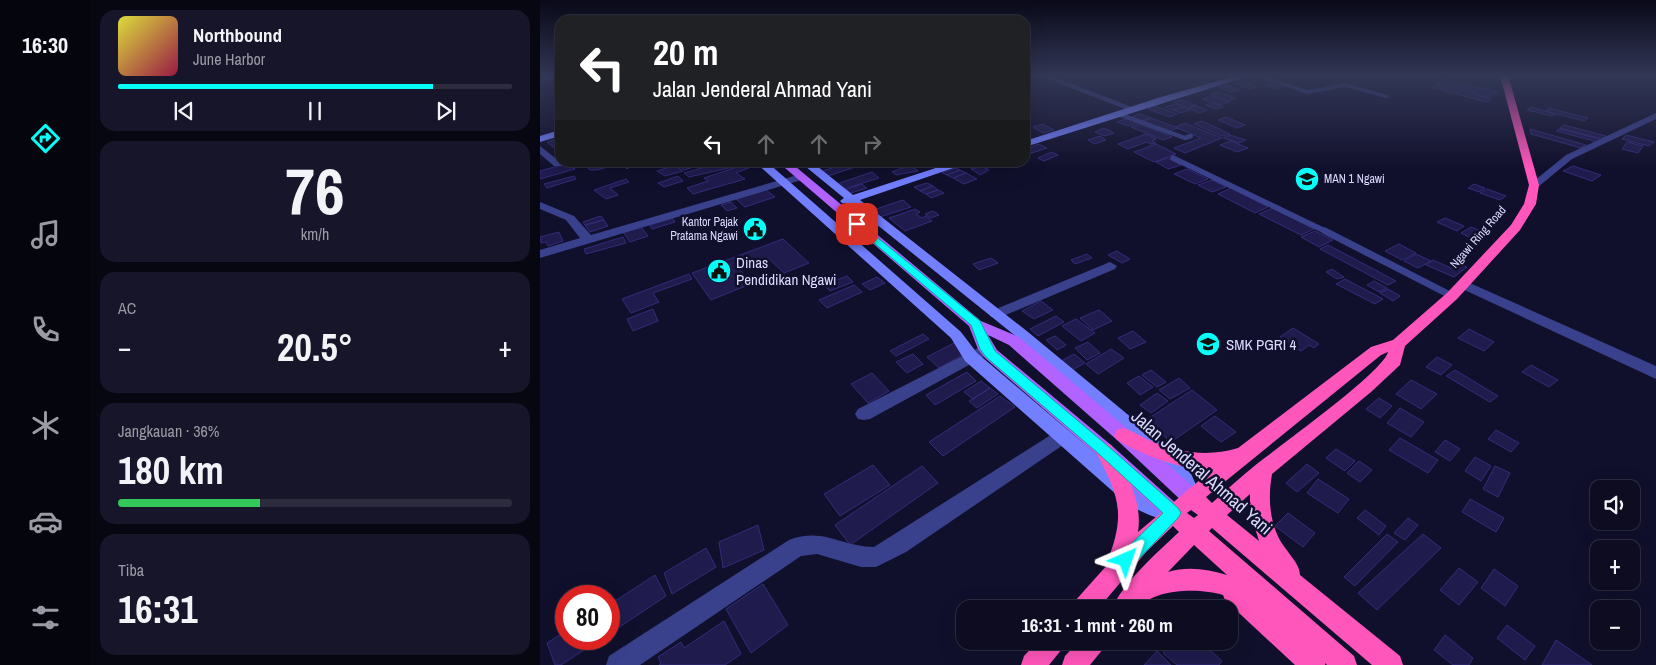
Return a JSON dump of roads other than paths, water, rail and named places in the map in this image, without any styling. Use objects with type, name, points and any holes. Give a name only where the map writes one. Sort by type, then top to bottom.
[{"type":"highway","points":[[1512,106],[1534,186]]},
{"type":"highway","name":"Ngawi Ring Road","points":[[1173,513],[1244,454],[1376,351],[1398,344],[1452,296],[1516,227],[1530,204],[1534,186]]},
{"type":"highway","name":"Ngawi Ring Road","points":[[1193,532],[1262,470],[1364,388],[1394,361],[1398,344]]},
{"type":"highway","points":[[1122,435],[1144,447],[1196,460],[1217,461],[1244,454]]},
{"type":"highway","points":[[1104,450],[1129,501],[1130,523],[1127,542],[1111,577]]},
{"type":"highway","points":[[1262,470],[1259,485],[1259,505],[1266,535],[1285,566],[1308,596]]},
{"type":"highway","name":"Jalan Jenderal Ahmad Yani","points":[[1192,498],[1391,665]]},
{"type":"highway","points":[[1091,600],[1140,544],[1173,513]]},
{"type":"highway","name":"Jalan Jenderal Ahmad Yani","points":[[1173,513],[1346,665]]},
{"type":"highway","points":[[1130,600],[1152,573],[1193,532]]},
{"type":"highway","points":[[1133,600],[1158,584],[1179,579],[1199,579],[1225,585],[1249,594],[1289,616]]},
{"type":"highway","points":[[1225,585],[1313,665]]},
{"type":"highway","points":[[1033,665],[1046,650]]},
{"type":"highway","points":[[1074,665],[1087,650]]},
{"type":"main road","name":"Jalan Jenderal Ahmad Yani","points":[[789,167],[976,324],[1014,340],[1192,498]]},
{"type":"main road","name":"Jalan Jenderal Ahmad Yani","points":[[976,324],[978,353],[1104,450],[1173,513]]},
{"type":"street","points":[[1125,106],[1133,109]]},
{"type":"street","points":[[1030,142],[1143,106]]},
{"type":"street","points":[[1534,186],[1569,157],[1656,116]]},
{"type":"street","points":[[540,140],[555,135]]},
{"type":"street","points":[[540,149],[555,162]]},
{"type":"street","points":[[765,167],[978,353],[1063,436],[1125,490],[1146,504],[1173,513]]},
{"type":"street","points":[[811,167],[1024,335],[1160,452],[1181,473],[1192,498]]},
{"type":"street","points":[[834,204],[951,167]]},
{"type":"street","points":[[540,254],[801,177]]},
{"type":"street","points":[[540,205],[570,218],[588,240]]},
{"type":"street","points":[[996,314],[1110,266]]},
{"type":"street","points":[[1463,284],[1656,373]]},
{"type":"street","points":[[864,414],[978,353]]},
{"type":"street","points":[[618,665],[797,547],[817,544],[861,557],[876,557],[898,545],[1063,436]]},
{"type":"lane","points":[[1118,114],[1185,138],[1191,136]]},
{"type":"lane","points":[[1173,158],[1341,239],[1452,296]]},
{"type":"place","name":"MAN 1 Ngawi","points":[[1307,179]]},
{"type":"place","name":"Kantor Pajak Pratama Ngawi","points":[[755,229]]},
{"type":"place","name":"Dinas Pendidikan Ngawi","points":[[719,271]]},
{"type":"place","name":"SMK PGRI 4","points":[[1208,344]]}]
